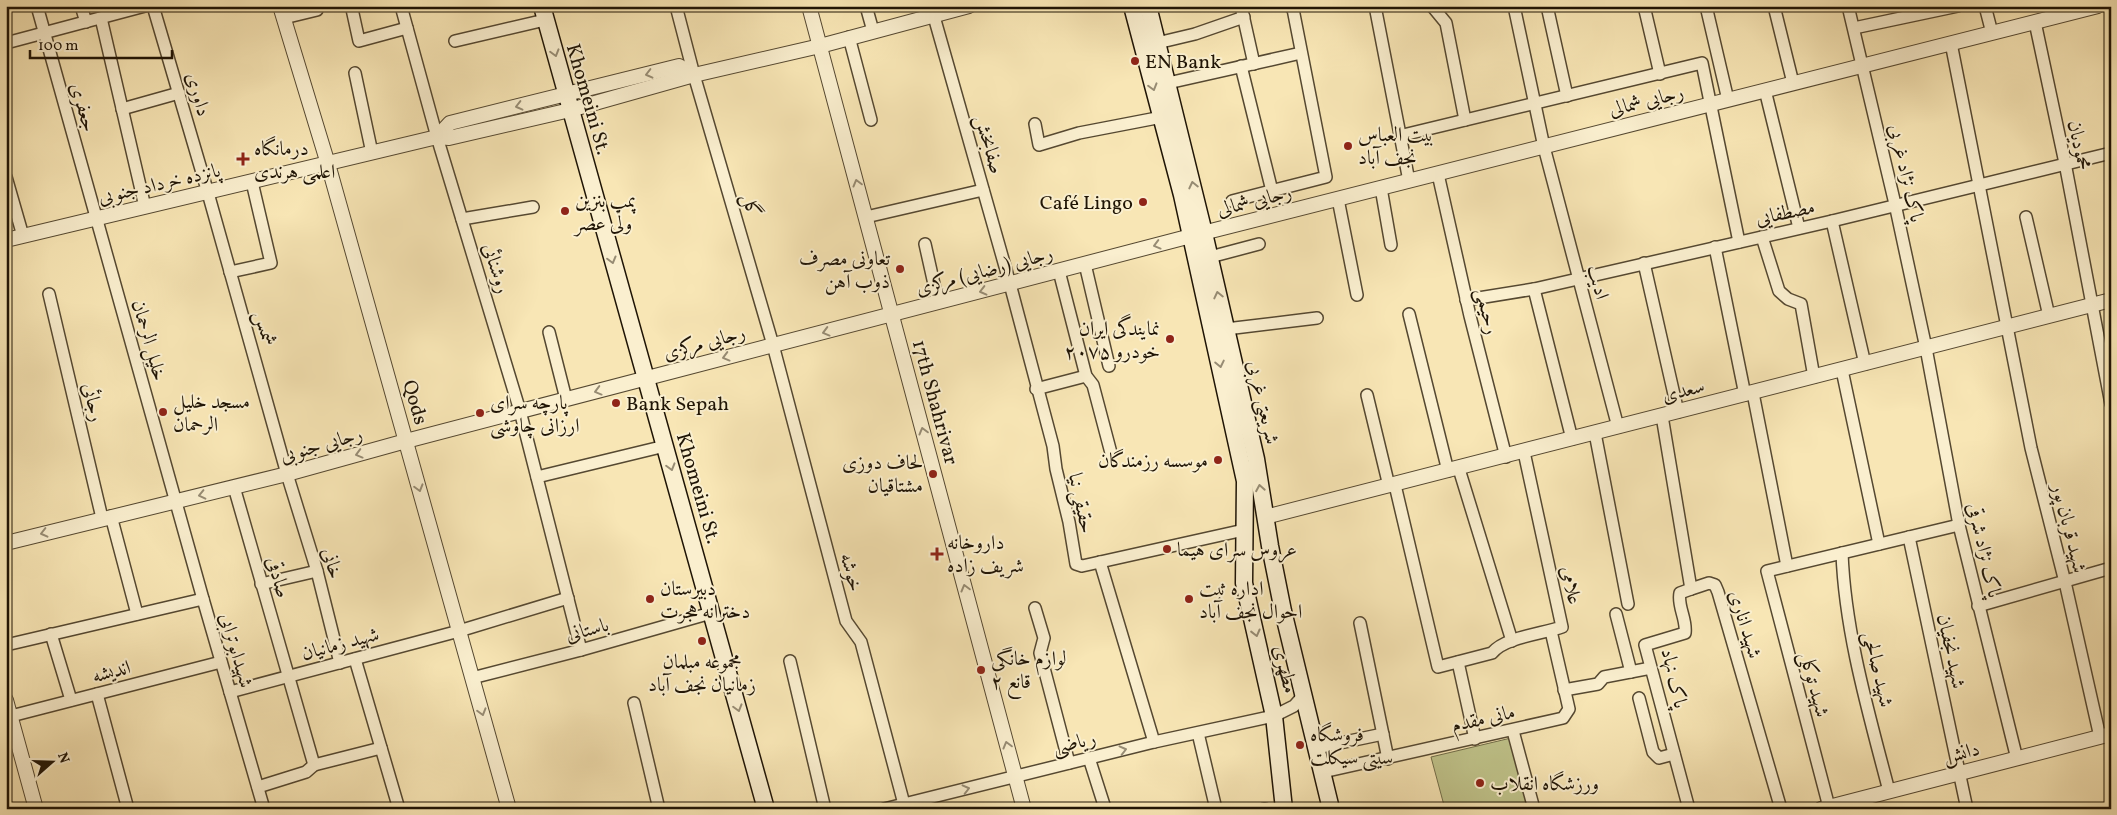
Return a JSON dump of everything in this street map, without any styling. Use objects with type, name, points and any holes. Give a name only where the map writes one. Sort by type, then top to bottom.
[{"type":"main road","name":"شریعتی غربی","points":[[1132,6],[1182,195],[1197,234],[1210,257],[1256,459],[1281,602],[1331,809]]},
{"type":"main road","name":"شریعتی غربی","points":[[1148,6],[1168,83],[1245,481]]},
{"type":"main road","name":"Khomeini St.","points":[[544,10],[568,102],[766,809]]},
{"type":"main road","name":"مطهری","points":[[1245,481],[1244,583],[1276,715],[1284,809]]},
{"type":"street","name":"جعفری","points":[[37,6],[96,218]]},
{"type":"street","points":[[81,6],[86,22]]},
{"type":"street","points":[[6,43],[145,6]]},
{"type":"street","name":"داوری","points":[[153,6],[208,193]]},
{"type":"street","name":"روشنائی","points":[[401,6],[437,137],[520,411],[582,650]]},
{"type":"street","name":"گل","points":[[676,6],[694,75],[773,345]]},
{"type":"street","name":"17th Shahrivar","points":[[809,6],[1024,809]]},
{"type":"street","points":[[866,6],[873,31]]},
{"type":"street","points":[[694,75],[820,46],[933,11],[969,6]]},
{"type":"street","points":[[1232,201],[1326,177],[1293,9],[1289,6]]},
{"type":"street","points":[[1375,6],[1409,181]]},
{"type":"street","points":[[1432,6],[1446,23],[1465,120]]},
{"type":"street","name":"ادیب","points":[[1514,6],[1544,147],[1618,427]]},
{"type":"street","points":[[1546,6],[1567,96]]},
{"type":"street","points":[[1644,6],[1660,74]]},
{"type":"street","points":[[1706,6],[1728,100]]},
{"type":"street","points":[[1774,6],[1793,83]]},
{"type":"street","name":"پاک نژاد غربی","points":[[1848,6],[1896,204],[1926,348]]},
{"type":"street","points":[[1854,28],[1906,11],[1958,6]]},
{"type":"street","points":[[1985,6],[1992,33]]},
{"type":"street","name":"رجایی شمالی","points":[[1197,234],[2035,22],[2064,10],[2098,6]]},
{"type":"street","points":[[352,9],[359,41],[407,28]]},
{"type":"street","points":[[455,41],[544,10]]},
{"type":"street","name":"صفابخش","points":[[933,11],[1010,284]]},
{"type":"street","points":[[282,12],[319,13]]},
{"type":"street","name":"Qods","points":[[282,12],[328,164],[510,809]]},
{"type":"street","points":[[1157,43],[1194,34],[1242,12],[1254,64]]},
{"type":"street","points":[[101,18],[145,207]]},
{"type":"street","name":"محمودیان","points":[[2035,22],[2111,404]]},
{"type":"street","points":[[849,37],[871,120]]},
{"type":"street","name":"شهید قربان پور","points":[[1951,43],[2031,448],[2106,735]]},
{"type":"street","points":[[1168,83],[1301,53]]},
{"type":"street","points":[[1400,136],[1702,64],[1739,242]]},
{"type":"street","name":"پانزده خرداد جنوبی","points":[[6,240],[437,137],[450,123],[568,102],[679,66],[694,75]]},
{"type":"street","points":[[1241,66],[1272,191]]},
{"type":"street","points":[[355,73],[372,153]]},
{"type":"street","points":[[1765,90],[1799,228]]},
{"type":"street","points":[[122,109],[179,93]]},
{"type":"street","points":[[1035,124],[1040,145],[1078,133],[1162,117]]},
{"type":"street","name":"مصطفایی","points":[[1466,300],[1534,289],[1832,221],[2111,153]]},
{"type":"street","name":"رحیمی","points":[[1438,174],[1466,300],[1506,456]]},
{"type":"street","points":[[6,177],[23,236]]},
{"type":"street","points":[[230,272],[271,263],[252,182]]},
{"type":"street","points":[[1381,188],[1391,245]]},
{"type":"street","points":[[866,217],[983,190]]},
{"type":"street","name":"شمس","points":[[208,193],[287,474]]},
{"type":"street","points":[[1338,199],[1357,296]]},
{"type":"street","points":[[462,219],[533,207]]},
{"type":"street","points":[[2026,217],[2049,316]]},
{"type":"street","name":"خلیل الرحمان","points":[[96,218],[176,501]]},
{"type":"street","points":[[1832,221],[1865,364]]},
{"type":"street","name":"رجایی (رضایی) مرکزی","points":[[773,345],[1197,234]]},
{"type":"street","points":[[1762,237],[1779,291],[1788,299],[1801,304],[1814,377]]},
{"type":"street","points":[[925,244],[938,302]]},
{"type":"street","points":[[1210,257],[1259,244]]},
{"type":"street","points":[[1715,247],[1787,566],[1959,525]]},
{"type":"street","points":[[1644,263],[1678,412]]},
{"type":"street","points":[[1085,264],[1109,366]]},
{"type":"street","points":[[1059,271],[1086,376],[1094,385],[1111,453]]},
{"type":"street","name":"حقیقی نیا","points":[[1010,284],[1056,458],[1056,469],[1069,522],[1076,564],[1082,566],[1244,530]]},
{"type":"street","points":[[1534,289],[1572,439]]},
{"type":"street","name":"رجائی","points":[[49,294],[106,517],[137,614]]},
{"type":"street","name":"سعدی","points":[[1266,517],[2111,300]]},
{"type":"street","points":[[1409,314],[1454,470],[1512,641]]},
{"type":"street","points":[[1226,329],[1317,318]]},
{"type":"street","points":[[548,332],[566,399]]},
{"type":"street","name":"رجایی مرکزی","points":[[646,378],[773,345]]},
{"type":"street","name":"خوشه","points":[[773,345],[846,621],[861,642],[904,804]]},
{"type":"street","name":"پاک نژاد شرقی","points":[[1926,348],[1959,525],[2017,758]]},
{"type":"street","points":[[1842,370],[1879,544]]},
{"type":"street","points":[[1036,388],[1086,376]]},
{"type":"street","name":"رجایی جنوبی","points":[[6,543],[287,474],[646,378]]},
{"type":"street","points":[[1367,395],[1392,486]]},
{"type":"street","points":[[1662,416],[1691,589]]},
{"type":"street","points":[[1596,433],[1628,604]]},
{"type":"street","points":[[537,477],[665,446]]},
{"type":"street","name":"علامی","points":[[1392,486],[1438,667],[1458,662],[1492,653],[1498,646],[1512,641],[1562,627],[1524,452]]},
{"type":"street","name":"خانی","points":[[287,474],[317,571],[340,663]]},
{"type":"street","name":"صادقی","points":[[234,487],[314,765]]},
{"type":"street","name":"شهیدابوترابی","points":[[176,501],[264,809]]},
{"type":"street","name":"شهید نجفیان","points":[[1909,537],[1967,809]]},
{"type":"street","name":"شهید صالحی","points":[[1842,553],[1843,580],[1850,628],[1889,791]]},
{"type":"street","points":[[1100,562],[1154,742]]},
{"type":"street","name":"شهید توکلی","points":[[1787,566],[1767,571],[1825,808]]},
{"type":"street","points":[[1978,606],[2111,568]]},
{"type":"street","points":[[261,584],[317,571]]},
{"type":"street","name":"شهید اناری","points":[[1691,589],[1709,583],[1715,584],[1781,809]]},
{"type":"street","name":"پاک نهاد","points":[[1689,809],[1646,645],[1685,633],[1686,626],[1678,599],[1680,593],[1691,589]]},
{"type":"street","name":"شهید زمانیان","points":[[230,692],[459,631],[568,598]]},
{"type":"street","points":[[6,645],[203,599]]},
{"type":"street","points":[[1035,608],[1044,638],[1040,653],[1069,763]]},
{"type":"street","name":"باستانی","points":[[472,678],[582,650],[711,613]]},
{"type":"street","points":[[1616,614],[1631,672]]},
{"type":"street","points":[[1360,623],[1388,759]]},
{"type":"street","name":"مانی مقدم","points":[[1322,772],[1513,731],[1563,718],[1568,709],[1551,631]]},
{"type":"street","points":[[51,634],[71,700]]},
{"type":"street","points":[[355,659],[399,809]]},
{"type":"street","points":[[790,661],[826,809]]},
{"type":"street","name":"اندیشه","points":[[11,716],[221,662]]},
{"type":"street","points":[[1458,662],[1475,739]]},
{"type":"street","points":[[1564,690],[1598,684],[1604,677],[1652,668]]},
{"type":"street","points":[[1302,690],[1301,698],[1294,706],[1276,715],[1278,720],[1294,712],[1302,712],[1309,717]]},
{"type":"street","points":[[97,694],[128,809]]},
{"type":"street","points":[[1639,698],[1653,752],[1659,758],[1674,754]]},
{"type":"street","points":[[6,700],[36,809]]},
{"type":"street","points":[[634,703],[659,809]]},
{"type":"street","name":"ریاضی","points":[[884,809],[904,804],[917,805],[1069,763],[1276,715]]},
{"type":"street","points":[[1513,731],[1534,809]]},
{"type":"street","points":[[1198,733],[1216,809]]},
{"type":"street","points":[[1316,748],[1383,734]]},
{"type":"street","name":"دانش","points":[[1825,808],[2106,735]]},
{"type":"street","points":[[258,787],[306,772],[314,765],[381,748]]},
{"type":"street","points":[[1089,758],[1104,805],[1101,809]]},
{"type":"green space","name":"ورزشگاه انقلاب","points":[[1511,738],[1529,809],[1445,809],[1431,757]]},
{"type":"place","name":"EN Bank","points":[[1135,61]]},
{"type":"place","name":"بیت العباس نجف آباد","points":[[1348,146]]},
{"type":"place","name":"درمانگاه اعلمی هرندی","points":[[243,159]]},
{"type":"place","name":"Café Lingo","points":[[1143,202]]},
{"type":"place","name":"پمپ بنزین ولی عصر","points":[[565,211]]},
{"type":"place","name":"تعاونی مصرف ذوب آهن","points":[[900,269]]},
{"type":"place","name":"نمایندگی ایران خودرو ۲۰۷۵","points":[[1170,339]]},
{"type":"place","name":"Bank Sepah","points":[[616,403]]},
{"type":"place","name":"مسجد خلیل الرحمان","points":[[163,412]]},
{"type":"place","name":"پارچه سرای ارزانی چاوشی","points":[[480,413]]},
{"type":"place","name":"موسسه رزمندگان","points":[[1218,460]]},
{"type":"place","name":"لحاف دوزی مشتاقیان","points":[[933,474]]},
{"type":"place","name":"عروس سرای هیما","points":[[1167,549]]},
{"type":"place","name":"داروخانه شریف زاده","points":[[937,554]]},
{"type":"place","name":"دبیرستان دخترانه هجرت","points":[[650,599]]},
{"type":"place","name":"اداره ثبت احوال نجف آباد","points":[[1189,599]]},
{"type":"place","name":"مجموعه مبلمان زمانیان نجف آباد","points":[[702,641]]},
{"type":"place","name":"لوازم خانگی قانع ۲","points":[[981,670]]},
{"type":"place","name":"فروشگاه سيتی سیکلت","points":[[1300,745]]},
{"type":"place","name":"ورزشگاه انقلاب","points":[[1480,783]]}]
